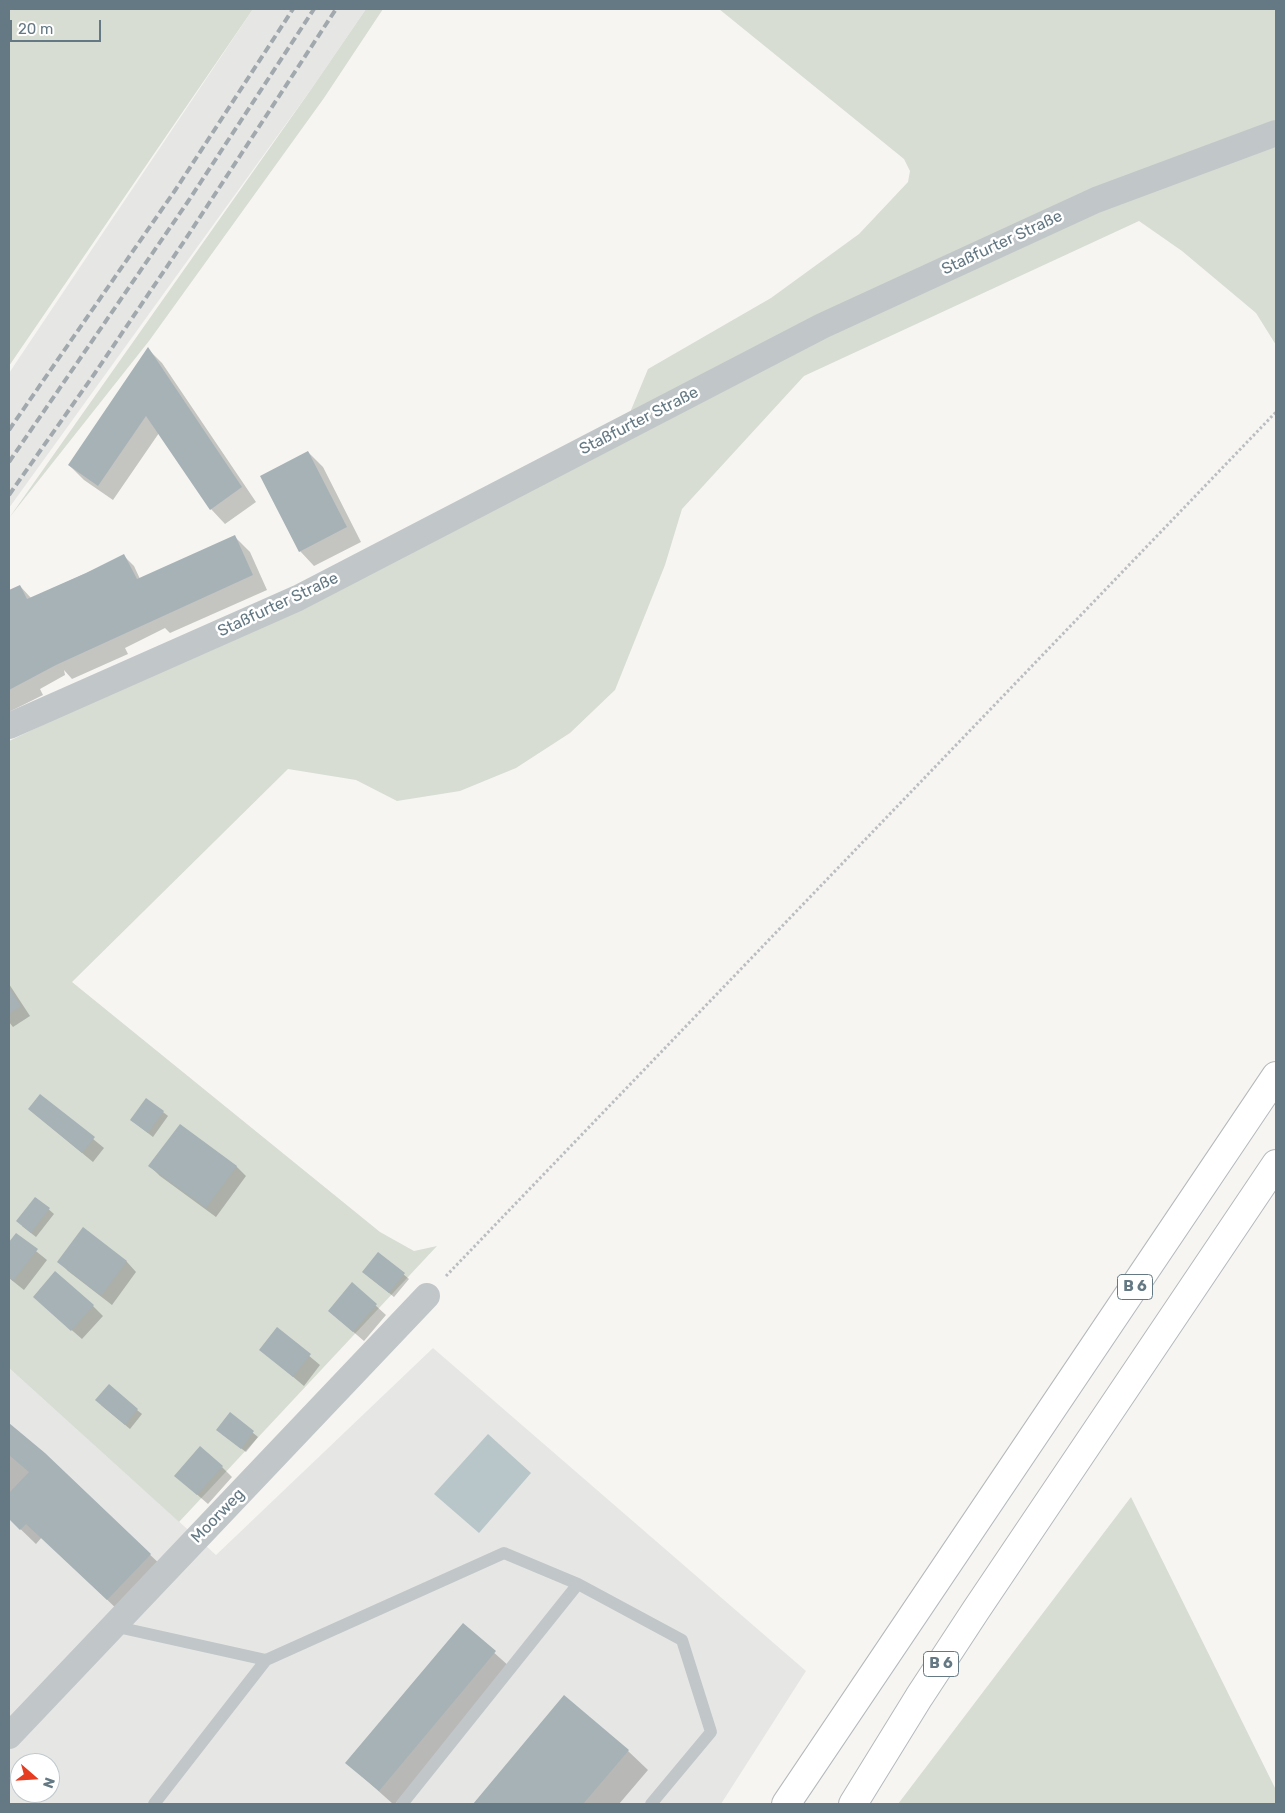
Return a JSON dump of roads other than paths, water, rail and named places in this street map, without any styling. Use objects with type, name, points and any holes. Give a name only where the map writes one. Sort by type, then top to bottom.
[{"type":"main road","name":"B 6","points":[[786,1804],[1276,1076]]},
{"type":"main road","name":"B 6","points":[[853,1804],[919,1697],[976,1610],[1276,1164]]},
{"type":"street","name":"Staßfurter Straße","points":[[9,726],[298,598],[830,322],[1096,200],[1276,133]]},
{"type":"street","name":"Moorweg","points":[[9,1736],[427,1296]]},
{"type":"lane","points":[[154,1804],[266,1660],[504,1553],[578,1584],[682,1640],[711,1732],[651,1804]]},
{"type":"lane","points":[[402,1804],[578,1584]]},
{"type":"lane","points":[[113,1626],[266,1660]]},
{"type":"railway","points":[[9,430],[176,189],[293,9]]},
{"type":"railway","points":[[9,462],[189,200],[314,9]]},
{"type":"railway","points":[[9,495],[185,240],[336,9]]}]
